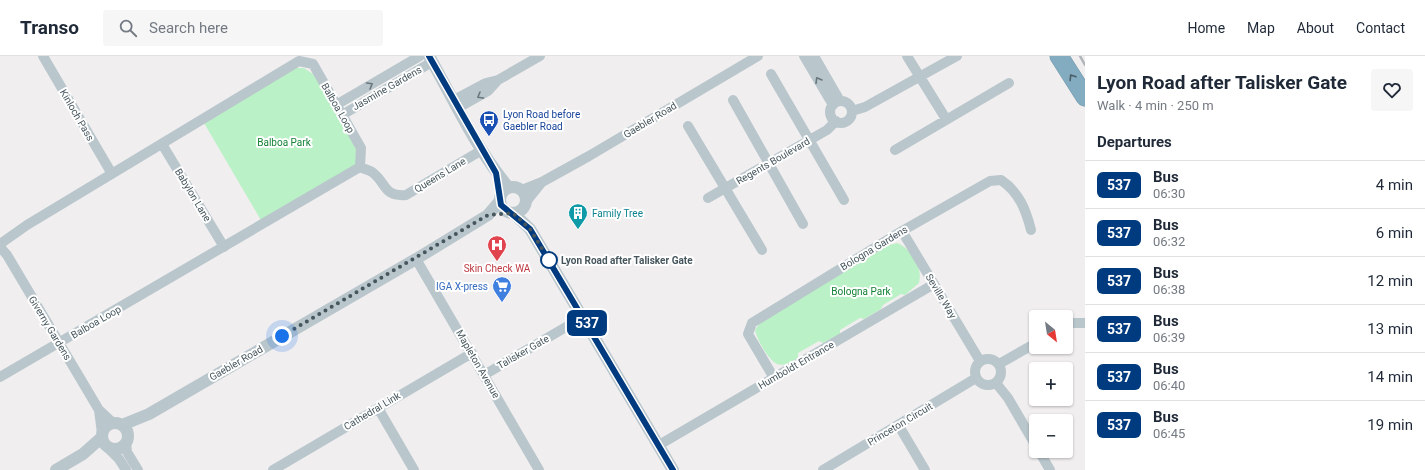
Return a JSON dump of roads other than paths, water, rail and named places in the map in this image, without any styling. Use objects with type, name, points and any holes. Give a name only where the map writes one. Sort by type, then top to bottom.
[{"type":"highway","points":[[1059,56],[1085,97]]},
{"type":"street","name":"Kinloch Pass","points":[[43,56],[112,174]]},
{"type":"street","name":"Jasmine Gardens","points":[[336,105],[420,56]]},
{"type":"street","points":[[456,104],[486,83],[498,80],[540,56]]},
{"type":"street","name":"Gaebler Road","points":[[522,190],[542,182],[589,156],[758,56]]},
{"type":"street","points":[[804,56],[836,103]]},
{"type":"street","points":[[814,56],[836,103],[831,114],[836,121],[841,122],[848,120],[852,111],[865,107],[957,56]]},
{"type":"street","points":[[907,56],[946,119]]},
{"type":"street","name":"Balboa Loop","points":[[0,244],[27,225],[299,59],[313,64],[362,148],[360,167],[0,378]]},
{"type":"street","name":"Jasmine Gardens","points":[[342,115],[431,59]]},
{"type":"street","points":[[431,59],[496,173],[503,195],[503,208],[530,229],[673,470]]},
{"type":"street","points":[[771,74],[844,200]]},
{"type":"street","points":[[895,150],[1009,82]]},
{"type":"street","points":[[732,100],[803,224]]},
{"type":"street","points":[[836,103],[848,103],[852,111]]},
{"type":"street","name":"Regents Boulevard","points":[[708,198],[809,140],[832,126],[836,121]]},
{"type":"street","points":[[688,126],[762,250]]},
{"type":"street","name":"Babylon Lane","points":[[162,144],[224,247]]},
{"type":"street","name":"Queens Lane","points":[[360,167],[371,171],[387,191],[396,196],[406,195],[482,150]]},
{"type":"street","name":"Bologna Gardens","points":[[774,378],[748,334],[752,323],[902,231],[990,181],[1001,180],[1012,187],[1026,210],[1031,230]]},
{"type":"street","name":"Gaebler Road","points":[[526,204],[542,182]]},
{"type":"street","points":[[503,195],[513,187],[522,190],[526,197],[530,229]]},
{"type":"street","name":"Gaebler Road","points":[[105,441],[105,427],[122,431],[416,259],[488,215],[503,195]]},
{"type":"street","points":[[510,212],[522,210],[526,204]]},
{"type":"street","name":"Gaebler Road","points":[[488,215],[510,212]]},
{"type":"street","name":"Seville Way","points":[[902,231],[980,361]]},
{"type":"street","name":"Giverny Gardens","points":[[0,247],[7,255],[99,410],[122,431]]},
{"type":"street","name":"Mapleton Avenue","points":[[416,259],[539,470]]},
{"type":"street","name":"Humboldt Entrance","points":[[659,445],[934,284]]},
{"type":"street","name":"Talisker Gate","points":[[484,375],[583,317]]},
{"type":"street","points":[[1073,323],[1085,323]]},
{"type":"street","points":[[998,364],[1029,347]]},
{"type":"street","name":"Cathedral Link","points":[[273,470],[472,353]]},
{"type":"street","points":[[986,359],[993,360],[998,364],[1001,377],[996,382],[989,385],[981,384],[976,378],[974,372],[980,361],[986,359]]},
{"type":"street","name":"Princeton Circuit","points":[[823,470],[899,426],[976,378]]},
{"type":"street","points":[[996,382],[1008,398],[1029,434]]},
{"type":"street","points":[[378,408],[414,470]]},
{"type":"street","name":"Giverny Gardens","points":[[99,410],[105,441]]},
{"type":"street","points":[[899,426],[925,470]]},
{"type":"street","points":[[105,441],[118,449],[122,431]]},
{"type":"street","points":[[122,431],[127,452],[138,470]]},
{"type":"street","points":[[56,470],[105,441]]},
{"type":"street","points":[[105,441],[126,470]]},
{"type":"street","points":[[1043,458],[1050,470]]},
{"type":"railway","points":[[1080,56],[1085,65]]},
{"type":"place","name":"Lyon Road before Gaebler Road","points":[[489,137]]},
{"type":"place","name":"Family Tree","points":[[578,230]]},
{"type":"place","name":"Lyon Road after Talisker Gate","points":[[549,260]]},
{"type":"place","name":"Skin Check WA","points":[[497,262]]},
{"type":"place","name":"IGA X-press","points":[[502,303]]},
{"type":"park label","name":"Balboa Park","points":[[284,142]]},
{"type":"park label","name":"Bologna Park","points":[[861,291]]}]
